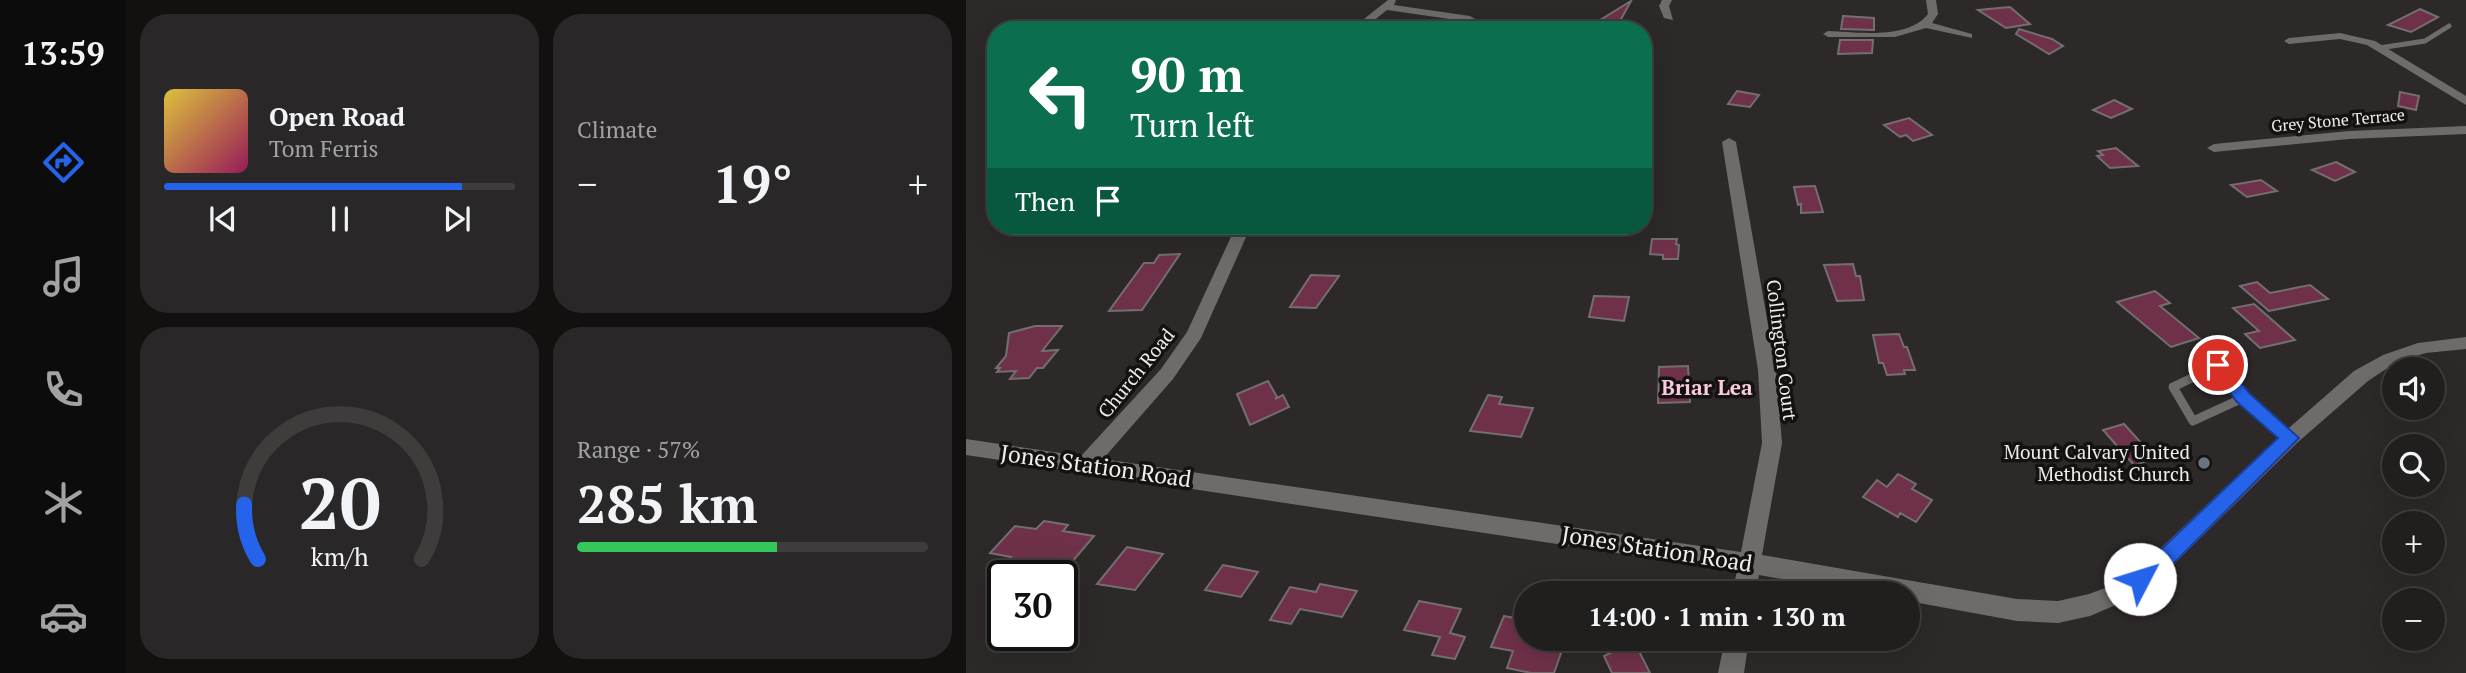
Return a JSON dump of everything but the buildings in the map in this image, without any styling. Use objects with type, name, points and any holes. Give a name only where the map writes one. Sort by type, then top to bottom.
[{"type":"street","points":[[1367,21],[1395,0]]},
{"type":"street","points":[[1667,0],[1664,6],[1669,18]]},
{"type":"street","points":[[1828,34],[1889,34],[1926,24],[1933,17],[1935,10],[1931,0]]},
{"type":"street","points":[[1385,8],[1470,19]]},
{"type":"street","points":[[1926,24],[1968,36]]},
{"type":"street","points":[[2289,41],[2340,36],[2371,43],[2466,101]]},
{"type":"street","points":[[2443,86],[2466,82]]},
{"type":"street","name":"Grey Stone Terrace","points":[[2214,148],[2348,135],[2466,130]]},
{"type":"street","name":"Collington Court","points":[[1729,142],[1767,370],[1772,443],[1746,581]]},
{"type":"street","name":"Church Road","points":[[1086,464],[1167,373],[1195,334],[1240,235]]},
{"type":"street","name":"Jones Station Road","points":[[966,447],[1749,563],[2017,610],[2059,612],[2090,605],[2124,592],[2156,567],[2290,438],[2361,376],[2389,359],[2424,347],[2466,343]]},
{"type":"street","points":[[1731,673],[1735,651]]},
{"type":"lane","points":[[2379,48],[2425,41],[2449,26]]},
{"type":"lane","points":[[2243,398],[2193,421],[2173,387],[2218,365],[2243,398],[2290,438]]},
{"type":"place","name":"Mount Calvary United Methodist Church","points":[[2204,463]]},
{"type":"district","name":"Briar Lea","points":[[1707,388]]},
{"type":"route","points":[[2140,579],[2156,567],[2290,438],[2243,398],[2218,365]]}]
